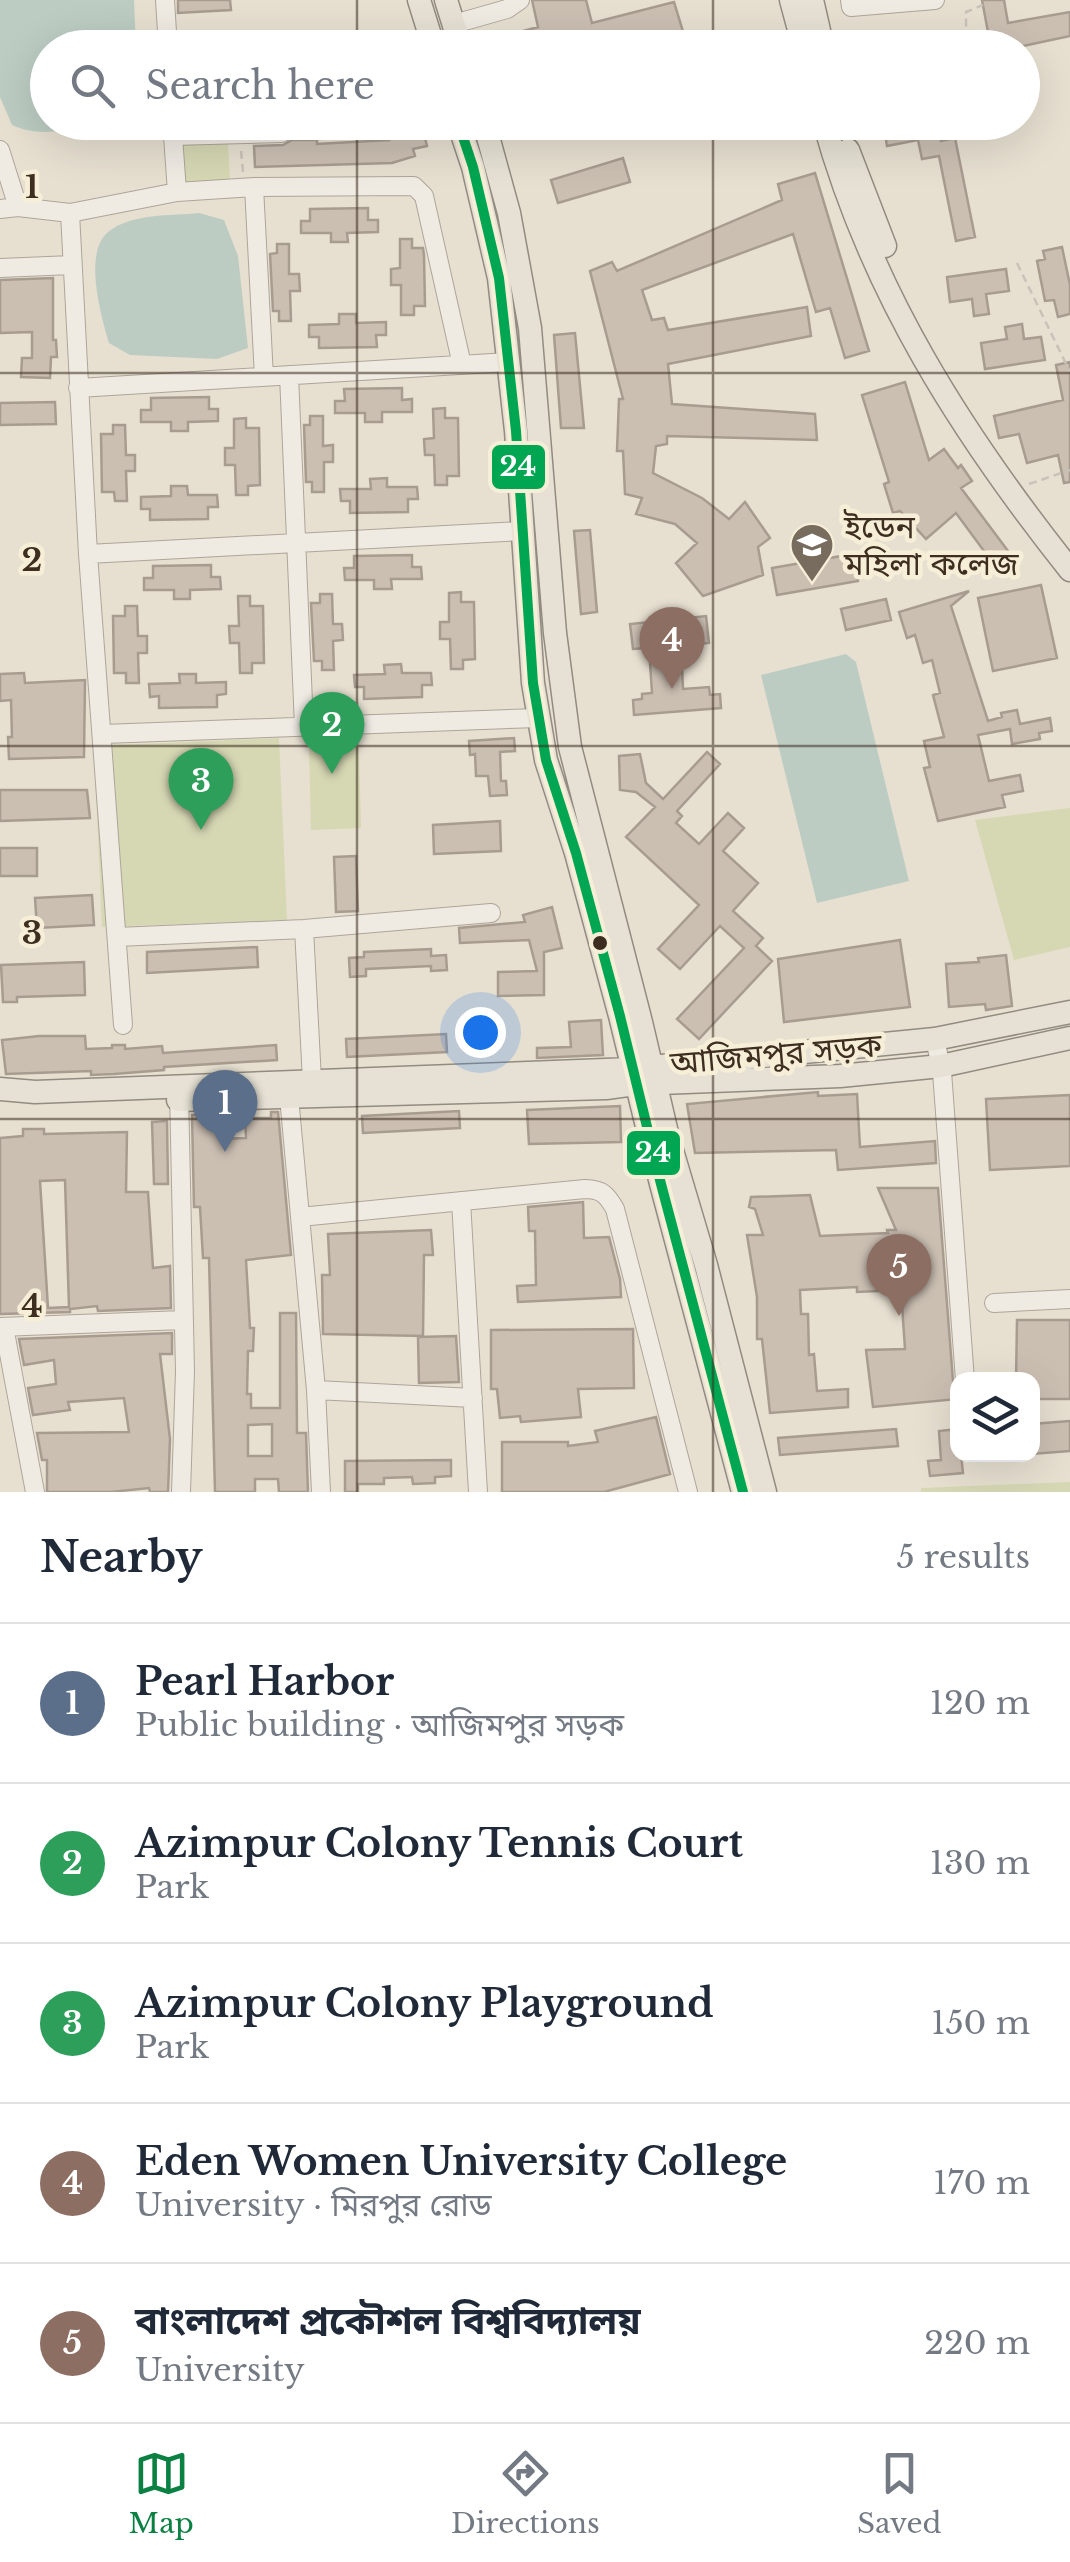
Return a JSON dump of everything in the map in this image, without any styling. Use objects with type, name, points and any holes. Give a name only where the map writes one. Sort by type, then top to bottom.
[{"type":"main road","points":[[419,0],[428,30]]},
{"type":"main road","points":[[446,0],[456,30]]},
{"type":"main road","points":[[791,0],[799,30]]},
{"type":"main road","points":[[812,0],[819,30]]},
{"type":"main road","points":[[464,140],[499,278],[538,718],[546,760],[645,1084],[706,1264],[766,1492]]},
{"type":"main road","points":[[489,140],[509,213],[530,328],[555,633],[570,747],[645,1084],[743,1492]]},
{"type":"main road","points":[[830,140],[858,222],[902,322],[930,373],[1004,486],[1070,570]]},
{"type":"main road","points":[[847,140],[891,263],[939,362],[1020,488],[1070,552]]},
{"type":"main road","name":"আজিমপুর সড়ক","points":[[0,1104],[34,1107],[296,1086],[606,1088],[936,1039],[1070,1012]]},
{"type":"main road","name":"আজিমপুর সড়ক","points":[[645,1084],[840,1076],[941,1066],[1070,1038]]},
{"type":"main road","name":"আজিমপুর সড়ক","points":[[0,1089],[179,1093]]},
{"type":"street","points":[[165,0],[167,30]]},
{"type":"street","points":[[454,24],[507,8],[520,0]]},
{"type":"street","points":[[850,0],[850,6],[935,0]]},
{"type":"street","points":[[173,140],[176,192]]},
{"type":"street","points":[[0,150],[9,208],[70,213],[176,192],[414,186],[420,190],[462,364]]},
{"type":"street","points":[[250,188],[264,377]]},
{"type":"street","points":[[70,213],[88,554],[123,1026]]},
{"type":"street","points":[[0,268],[72,265]]},
{"type":"street","points":[[78,388],[509,362]]},
{"type":"street","points":[[288,375],[304,726]]},
{"type":"street","points":[[88,554],[522,530]]},
{"type":"street","points":[[103,734],[538,718]]},
{"type":"street","points":[[118,937],[304,929],[491,913]]},
{"type":"street","points":[[304,929],[296,1086],[300,1217],[321,1492]]},
{"type":"street","points":[[936,1039],[964,1372]]},
{"type":"street","points":[[179,1093],[185,1409],[181,1492]]},
{"type":"street","points":[[300,1217],[585,1189],[598,1189],[608,1196],[615,1209],[688,1492]]},
{"type":"street","points":[[462,1201],[478,1492]]},
{"type":"street","points":[[994,1303],[1070,1300]]},
{"type":"street","points":[[34,1492],[2,1327],[183,1320]]},
{"type":"street","points":[[316,1390],[472,1398]]},
{"type":"path","points":[[966,30],[966,12],[983,5]]},
{"type":"path","points":[[240,140],[250,188]]},
{"type":"path","points":[[1018,264],[1070,372]]},
{"type":"path","points":[[1020,488],[1070,470]]},
{"type":"green space","points":[[228,142],[230,180],[186,184],[181,144]]},
{"type":"green space","points":[[279,738],[287,920],[102,927],[94,746]]},
{"type":"green space","points":[[359,747],[361,828],[311,830],[309,749]]},
{"type":"green space","points":[[1070,808],[1070,947],[1014,960],[975,820]]},
{"type":"green space","points":[[1070,1482],[1070,1492],[921,1492],[921,1488]]},
{"type":"shaded area","points":[[0,0],[134,0],[135,30],[30,30],[30,130],[12,125],[0,97]]},
{"type":"shaded area","points":[[199,213],[224,220],[238,256],[248,348],[217,359],[130,355],[109,343],[96,285],[96,254],[101,242],[108,232],[128,221]]},
{"type":"shaded area","points":[[846,654],[856,662],[909,881],[817,903],[761,675]]},
{"type":"building","points":[[178,0],[230,0],[231,10],[178,13]]},
{"type":"building","points":[[532,0],[586,0],[592,23],[674,2],[683,30],[527,30],[538,27]]},
{"type":"building","points":[[982,0],[1004,0],[1008,23],[1070,12],[1070,36],[1040,42],[1040,30],[988,30]]},
{"type":"building","points":[[292,140],[317,140],[317,144],[426,140],[427,146],[413,149],[415,156],[392,163],[255,167],[254,146],[283,145]]},
{"type":"building","points":[[886,140],[918,140],[887,146]]},
{"type":"building","points":[[918,140],[955,140],[975,237],[956,241],[939,156],[922,159]]},
{"type":"building","points":[[623,158],[630,182],[558,203],[551,180]]},
{"type":"building","points":[[815,173],[869,351],[845,358],[830,308],[816,312],[793,234],[642,290],[652,320],[664,318],[668,330],[807,307],[811,336],[668,364],[672,404],[815,414],[817,440],[667,436],[667,444],[656,446],[653,473],[702,498],[729,519],[745,502],[770,538],[758,547],[763,575],[703,596],[676,563],[697,543],[675,524],[636,514],[642,498],[625,494],[623,451],[617,451],[619,399],[623,399],[590,271],[612,262],[617,271],[782,200],[778,184]]},
{"type":"building","points":[[368,208],[368,220],[378,220],[378,232],[347,233],[348,242],[331,242],[331,233],[301,233],[301,221],[310,221],[310,209]]},
{"type":"building","points":[[400,239],[412,239],[412,248],[423,248],[425,306],[414,306],[414,315],[401,315],[401,285],[391,285],[391,269],[400,268]]},
{"type":"building","points":[[277,244],[289,244],[289,274],[299,274],[300,291],[290,291],[291,321],[279,321],[279,311],[273,311],[270,254],[277,253]]},
{"type":"building","points":[[1062,247],[1070,285],[1070,314],[1058,317],[1054,300],[1045,301],[1037,261],[1045,259],[1043,251]]},
{"type":"building","points":[[1006,269],[1009,291],[986,294],[989,314],[974,316],[972,299],[950,302],[947,277]]},
{"type":"building","points":[[53,278],[53,340],[57,357],[51,357],[50,378],[21,377],[22,358],[32,358],[32,332],[0,333],[0,280]]},
{"type":"building","points":[[339,314],[356,314],[356,323],[386,322],[386,335],[376,335],[377,347],[319,348],[319,337],[309,337],[309,325],[339,324]]},
{"type":"building","points":[[1022,324],[1024,339],[1041,337],[1045,360],[985,369],[981,343],[1007,339],[1005,327]]},
{"type":"building","points":[[575,333],[584,428],[561,428],[554,335]]},
{"type":"building","points":[[1070,362],[1070,482],[1064,483],[1058,455],[1027,463],[1019,434],[999,438],[994,416],[1063,400],[1056,365]]},
{"type":"building","points":[[905,382],[929,460],[944,449],[958,468],[961,465],[972,481],[961,488],[1014,559],[998,570],[956,513],[926,539],[900,511],[893,513],[884,484],[889,482],[862,395]]},
{"type":"building","points":[[402,388],[402,400],[412,399],[412,412],[382,412],[382,422],[365,422],[365,413],[335,413],[335,401],[345,401],[344,389]]},
{"type":"building","points":[[209,397],[209,409],[218,409],[218,421],[188,422],[188,431],[171,431],[171,422],[141,422],[141,410],[151,410],[151,398]]},
{"type":"building","points":[[55,402],[56,424],[0,425],[0,403]]},
{"type":"building","points":[[445,408],[445,418],[458,418],[459,476],[447,476],[447,485],[435,485],[434,455],[425,455],[424,439],[434,438],[433,409]]},
{"type":"building","points":[[310,416],[323,416],[323,446],[333,445],[333,462],[324,462],[324,492],[312,492],[312,482],[306,482],[304,425],[310,425]]},
{"type":"building","points":[[246,418],[246,428],[259,428],[260,485],[248,486],[248,495],[236,495],[235,465],[225,465],[225,448],[234,448],[234,419]]},
{"type":"building","points":[[113,425],[125,425],[126,455],[135,455],[135,471],[126,471],[127,501],[115,501],[114,492],[102,492],[101,434],[113,434]]},
{"type":"building","points":[[387,478],[387,487],[417,487],[418,499],[408,499],[408,512],[350,513],[350,501],[341,501],[340,489],[371,489],[370,479]]},
{"type":"building","points":[[171,486],[187,486],[188,495],[217,495],[218,507],[208,507],[208,519],[150,520],[150,509],[141,509],[141,497],[171,496]]},
{"type":"building","points":[[590,530],[597,612],[581,614],[574,531]]},
{"type":"building","points":[[853,554],[858,581],[777,595],[772,568]]},
{"type":"building","points":[[412,555],[412,567],[421,567],[422,579],[391,579],[392,589],[374,589],[374,580],[345,580],[344,568],[354,568],[354,556]]},
{"type":"building","points":[[211,565],[211,577],[220,577],[221,589],[190,590],[190,599],[174,599],[174,590],[144,590],[144,578],[153,578],[153,566]]},
{"type":"building","points":[[1041,585],[1057,658],[993,671],[978,598]]},
{"type":"building","points":[[969,591],[951,606],[988,721],[1017,710],[1020,724],[1050,718],[1052,731],[1039,733],[1040,739],[1012,744],[1010,729],[978,735],[989,781],[1020,775],[1023,791],[1002,795],[1005,807],[938,821],[924,768],[930,767],[924,741],[944,737],[933,695],[940,693],[932,660],[923,663],[915,635],[907,638],[899,612]]},
{"type":"building","points":[[461,592],[461,602],[474,602],[475,659],[463,660],[463,669],[451,669],[450,639],[440,639],[440,622],[449,622],[449,593]]},
{"type":"building","points":[[320,594],[332,594],[333,624],[342,624],[343,640],[333,641],[334,670],[322,670],[322,661],[314,661],[311,603],[320,603]]},
{"type":"building","points":[[238,596],[250,596],[250,606],[263,606],[264,663],[252,663],[252,673],[240,673],[239,643],[230,643],[229,626],[239,626]]},
{"type":"building","points":[[886,599],[891,620],[846,630],[841,609]]},
{"type":"building","points":[[125,606],[137,606],[138,636],[147,636],[147,653],[138,653],[139,683],[126,683],[126,673],[114,673],[113,616],[125,616]]},
{"type":"building","points":[[706,616],[709,643],[681,646],[683,689],[709,687],[710,695],[720,694],[721,708],[634,715],[633,700],[652,693],[649,648],[633,649],[630,624]]},
{"type":"building","points":[[401,664],[402,673],[431,673],[432,685],[422,685],[422,697],[364,699],[364,687],[355,687],[354,675],[385,674],[384,665]]},
{"type":"building","points":[[24,673],[25,683],[85,680],[84,757],[9,759],[11,700],[0,701],[0,674]]},
{"type":"building","points":[[179,674],[196,674],[196,683],[226,682],[226,694],[217,695],[217,707],[159,708],[159,696],[150,697],[149,684],[180,683]]},
{"type":"building","points":[[514,738],[515,751],[500,752],[501,781],[506,781],[507,795],[490,796],[488,776],[476,776],[475,754],[470,755],[469,741]]},
{"type":"building","points":[[707,752],[720,764],[677,811],[682,816],[676,823],[699,844],[728,813],[744,828],[723,851],[758,883],[733,911],[763,938],[756,946],[772,961],[699,1039],[677,1019],[744,948],[720,926],[680,969],[658,949],[699,905],[626,837],[655,807],[636,792],[620,790],[619,756],[640,754],[646,783],[663,799]]},
{"type":"building","points":[[0,790],[87,790],[90,818],[0,821]]},
{"type":"building","points":[[500,821],[501,851],[434,854],[433,825]]},
{"type":"building","points":[[0,848],[37,848],[37,876],[0,876]]},
{"type":"building","points":[[356,856],[358,911],[336,912],[334,857]]},
{"type":"building","points":[[92,895],[94,925],[37,928],[35,898]]},
{"type":"building","points":[[552,907],[562,948],[544,952],[544,995],[498,996],[498,972],[537,971],[529,940],[460,943],[459,928],[525,922],[523,915]]},
{"type":"building","points":[[900,940],[910,1007],[784,1022],[778,959]]},
{"type":"building","points":[[257,947],[258,967],[147,973],[147,952]]},
{"type":"building","points":[[431,949],[431,956],[446,955],[447,970],[431,971],[431,966],[366,969],[366,976],[350,977],[349,958],[364,957],[364,952]]},
{"type":"building","points":[[1006,955],[1012,1006],[986,1010],[985,1004],[949,1007],[946,964]]},
{"type":"building","points":[[84,962],[85,995],[17,997],[17,1002],[3,1002],[1,965]]},
{"type":"building","points":[[601,1020],[603,1055],[537,1058],[537,1048],[571,1047],[569,1022]]},
{"type":"building","points":[[446,1034],[447,1052],[347,1057],[346,1039]]},
{"type":"building","points":[[85,1036],[86,1049],[162,1046],[163,1053],[276,1045],[277,1060],[114,1074],[6,1074],[2,1040]]},
{"type":"building","points":[[818,1092],[818,1096],[857,1094],[860,1147],[935,1141],[936,1163],[838,1170],[836,1150],[695,1153],[687,1104]]},
{"type":"building","points":[[1070,1095],[1070,1166],[990,1170],[986,1099]]},
{"type":"building","points":[[620,1106],[621,1142],[529,1144],[527,1110]]},
{"type":"building","points":[[459,1111],[460,1128],[363,1133],[362,1116]]},
{"type":"building","points":[[271,1112],[278,1112],[291,1255],[246,1260],[250,1328],[254,1328],[253,1351],[248,1351],[247,1394],[251,1394],[251,1408],[280,1408],[280,1313],[296,1313],[297,1433],[306,1433],[308,1492],[279,1492],[278,1479],[255,1479],[255,1492],[215,1492],[209,1258],[203,1258],[200,1207],[194,1207],[192,1115],[218,1114],[219,1139],[246,1138],[245,1118],[271,1118]],"holes":[[[272,1424],[272,1456],[248,1456],[248,1425]]]},
{"type":"building","points":[[167,1121],[168,1184],[154,1184],[152,1122]]},
{"type":"building","points":[[23,1129],[44,1129],[44,1134],[127,1132],[126,1192],[148,1192],[153,1268],[170,1266],[171,1308],[98,1311],[97,1306],[70,1312],[0,1314],[0,1138],[23,1136]],"holes":[[[65,1180],[69,1307],[48,1308],[40,1181]]]},
{"type":"building","points":[[878,1188],[938,1188],[952,1372],[950,1400],[873,1407],[866,1350],[905,1349],[901,1290],[800,1290],[801,1314],[808,1314],[809,1355],[814,1354],[817,1391],[848,1389],[848,1407],[770,1413],[762,1339],[757,1339],[757,1297],[747,1235],[763,1235],[755,1209],[749,1207],[751,1197],[810,1195],[820,1236],[896,1230]]},
{"type":"building","points":[[583,1202],[584,1238],[609,1237],[621,1297],[518,1302],[517,1286],[536,1285],[535,1231],[529,1231],[528,1207]]},
{"type":"building","points":[[431,1230],[433,1255],[424,1255],[423,1336],[323,1334],[322,1275],[330,1275],[328,1234]]},
{"type":"building","points":[[1017,1320],[1070,1320],[1070,1399],[1040,1399],[1040,1372],[1016,1372]]},
{"type":"building","points":[[633,1329],[634,1388],[578,1389],[581,1417],[521,1422],[520,1416],[500,1418],[497,1389],[491,1389],[491,1330]]},
{"type":"building","points":[[172,1333],[172,1354],[160,1354],[170,1439],[168,1492],[150,1492],[149,1488],[47,1492],[47,1460],[42,1460],[37,1433],[129,1432],[124,1398],[68,1402],[70,1410],[33,1415],[28,1388],[56,1384],[54,1360],[24,1365],[19,1339]]},
{"type":"building","points":[[456,1336],[459,1382],[419,1383],[418,1337]]},
{"type":"building","points":[[656,1417],[670,1474],[604,1492],[502,1492],[502,1442],[568,1442],[568,1446],[598,1442],[595,1431]]},
{"type":"building","points":[[1070,1421],[1070,1451],[1040,1453],[1040,1423]]},
{"type":"building","points":[[896,1429],[898,1446],[780,1455],[778,1438]]},
{"type":"building","points":[[950,1430],[950,1462],[962,1462],[963,1473],[930,1476],[928,1461],[941,1460],[939,1431]]},
{"type":"building","points":[[451,1460],[451,1476],[435,1477],[435,1483],[413,1484],[412,1477],[384,1478],[384,1484],[358,1484],[358,1492],[345,1492],[345,1461]]},
{"type":"transit line","name":"24","points":[[464,140],[499,278],[516,431],[533,683],[546,760],[620,1016],[743,1492]]},
{"type":"place","name":"ইডেন মহিলা কলেজ","points":[[812,583]]},
{"type":"place","name":"Eden Women University College","points":[[672,689]]},
{"type":"place","name":"Azimpur Colony Tennis Court","points":[[332,774]]},
{"type":"place","name":"Azimpur Colony Playground","points":[[201,830]]},
{"type":"place","name":"Pearl Harbor","points":[[225,1152]]},
{"type":"place","name":"বাংলাদেশ প্রকৌশল বিশ্ববিদ্যালয়","points":[[899,1316]]}]
